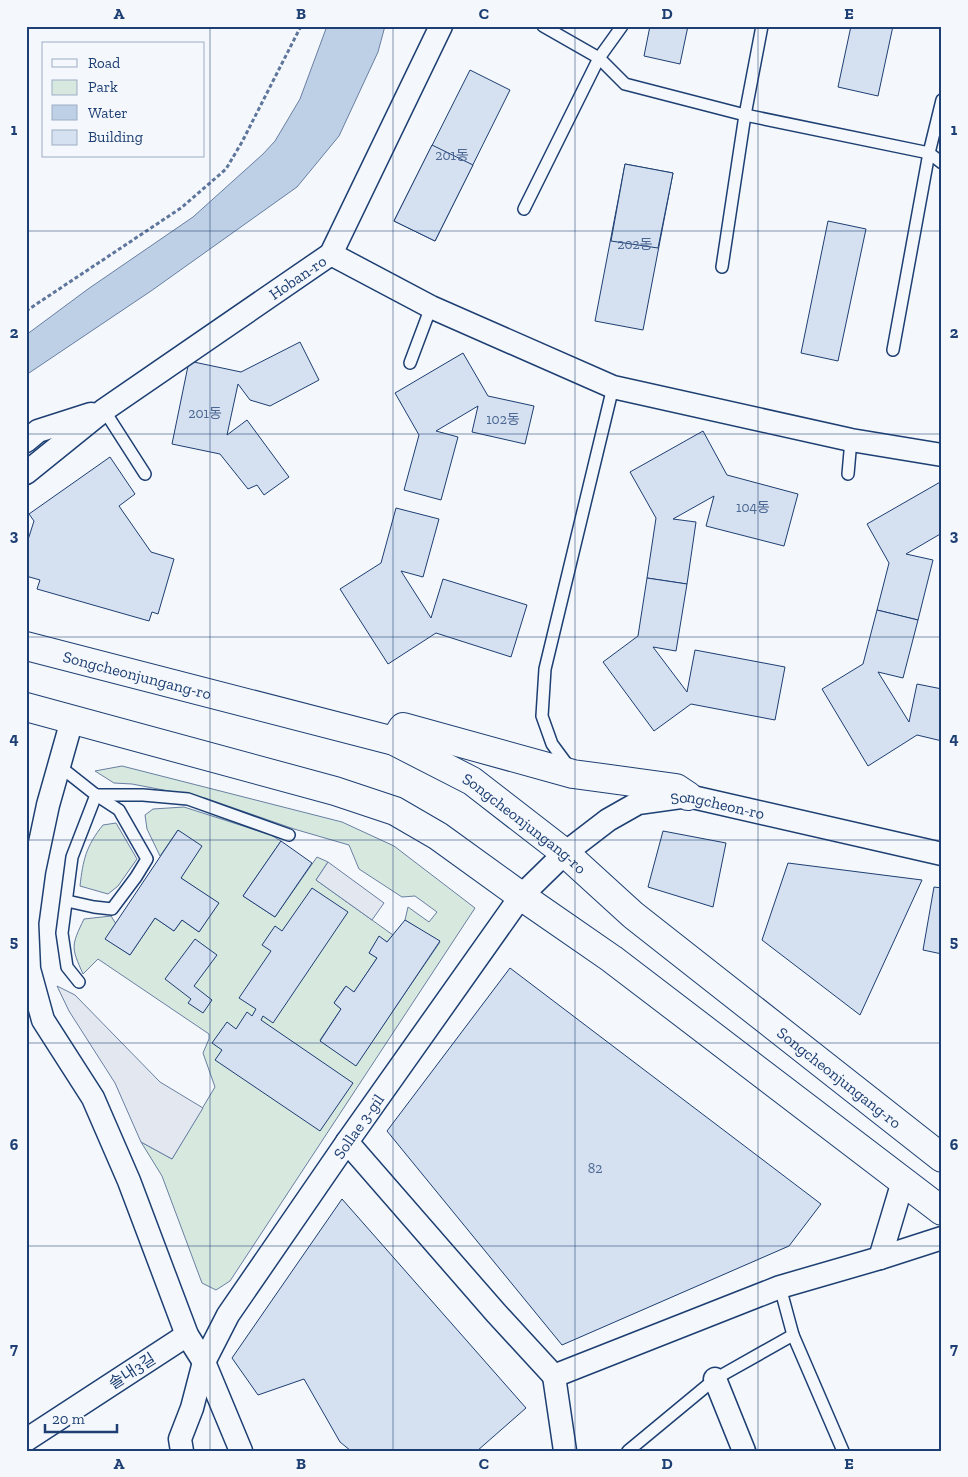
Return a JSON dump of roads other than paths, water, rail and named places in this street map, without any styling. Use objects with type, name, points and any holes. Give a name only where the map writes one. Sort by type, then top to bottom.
[{"type":"street","name":"Hoban-ro","points":[[26,473],[104,410],[330,254],[441,26]]},
{"type":"street","points":[[330,254],[431,307],[612,387],[851,440],[942,455]]},
{"type":"street","name":"Hoban-ro","points":[[26,441],[38,432],[104,410]]},
{"type":"street","name":"Songcheonjungang-ro","points":[[26,646],[394,741],[472,781],[565,853],[633,914],[942,1158]]},
{"type":"street","points":[[26,707],[335,791],[395,811],[438,836],[612,959],[942,1211]]},
{"type":"street","points":[[72,720],[48,804],[34,871],[27,923],[29,969],[43,1020],[88,1090],[100,1115],[129,1181],[187,1335],[204,1362],[241,1451]]},
{"type":"street","points":[[394,741],[403,727],[573,774],[676,788],[688,796]]},
{"type":"street","name":"Songcheon-ro","points":[[521,896],[565,853],[608,820],[638,803],[688,796],[942,854]]},
{"type":"street","name":"Sollae 3-gil","points":[[182,1451],[180,1439],[192,1408],[204,1362],[228,1315],[347,1142],[521,896]]},
{"type":"street","points":[[347,1142],[496,1313],[554,1376],[565,1451]]},
{"type":"street","points":[[880,1258],[903,1181]]},
{"type":"street","points":[[554,1376],[780,1287],[942,1238]]},
{"type":"street","name":"솔내3길","points":[[26,1440],[187,1335]]},
{"type":"street","points":[[715,1379],[744,1451]]},
{"type":"lane","points":[[543,26],[599,58],[626,84],[745,115],[929,154],[942,163]]},
{"type":"lane","points":[[524,209],[599,58],[622,26]]},
{"type":"lane","points":[[722,267],[745,115],[762,26]]},
{"type":"lane","points":[[893,350],[929,154],[942,100]]},
{"type":"lane","points":[[410,363],[431,307]]},
{"type":"lane","points":[[573,774],[552,744],[542,716],[545,669],[612,387]]},
{"type":"lane","points":[[104,410],[145,474]]},
{"type":"lane","points":[[848,474],[851,440]]},
{"type":"lane","points":[[58,765],[96,795],[120,810],[146,859],[136,877],[112,909],[67,901]]},
{"type":"lane","points":[[96,795],[143,795],[188,798],[289,835]]},
{"type":"lane","points":[[79,982],[67,967],[62,933],[72,857],[96,795]]},
{"type":"lane","points":[[780,1287],[793,1335],[843,1451]]},
{"type":"lane","points":[[628,1451],[715,1379],[793,1335]]},
{"type":"water","points":[[327,26],[385,26],[378,52],[339,136],[297,187],[151,291],[26,375],[26,335],[88,289],[193,217],[275,141],[300,99]]}]
